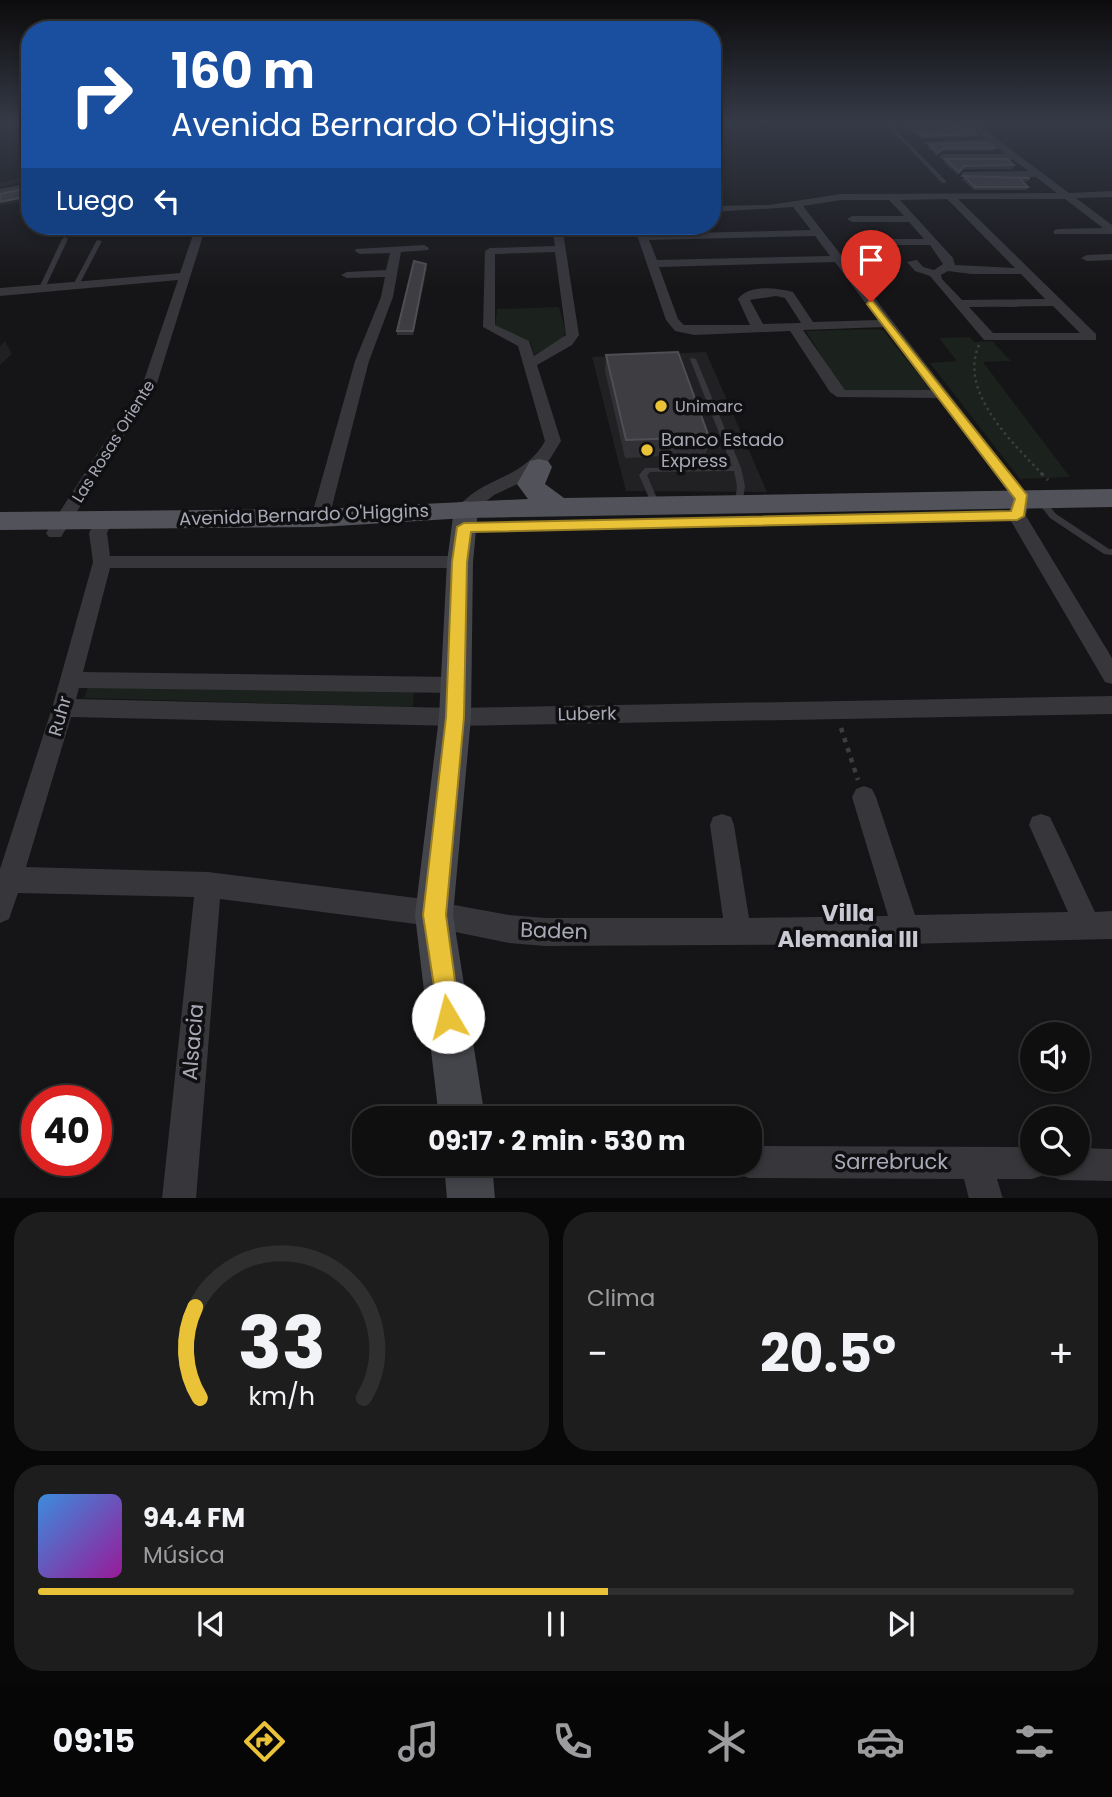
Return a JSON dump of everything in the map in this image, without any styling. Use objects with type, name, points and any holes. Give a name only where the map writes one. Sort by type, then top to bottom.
[{"type":"main road","points":[[539,467],[531,484],[536,492],[557,507]]},
{"type":"main road","name":"Avenida Bernardo O'Higgins","points":[[0,534],[60,527],[742,513],[1112,498]]},
{"type":"main road","name":"Avenida Bernardo O'Higgins","points":[[1037,503],[1112,515]]},
{"type":"main road","name":"Avenida Bernardo O'Higgins","points":[[101,526],[320,518],[465,518],[557,507],[656,505],[742,513]]},
{"type":"main road","name":"Avenida Bernardo O'Higgins","points":[[0,521],[60,527]]},
{"type":"street","points":[[1041,178],[1112,230]]},
{"type":"street","points":[[0,192],[21,192]]},
{"type":"street","points":[[721,208],[796,204],[841,197],[1112,194]]},
{"type":"street","points":[[891,196],[948,260],[946,267],[935,274]]},
{"type":"street","points":[[913,262],[919,269],[935,274],[989,337],[1091,337],[949,196]]},
{"type":"street","points":[[796,204],[941,394],[1037,503],[1112,676]]},
{"type":"street","points":[[852,219],[911,219]]},
{"type":"street","points":[[1058,232],[1112,230]]},
{"type":"street","points":[[721,232],[818,233]]},
{"type":"street","name":"Las Rosas Oriente","points":[[60,527],[150,383],[198,235]]},
{"type":"street","points":[[530,364],[567,342],[573,335],[558,235]]},
{"type":"street","points":[[642,235],[673,323],[680,328],[694,331],[887,323]]},
{"type":"street","points":[[874,242],[932,242]]},
{"type":"street","points":[[360,251],[424,248]]},
{"type":"street","points":[[320,518],[362,361],[387,297],[396,249]]},
{"type":"street","points":[[460,1106],[435,915],[454,701],[460,562],[465,518],[476,500],[539,467],[554,441],[524,344],[489,327],[490,251],[559,249]]},
{"type":"street","points":[[1087,258],[1112,257]]},
{"type":"street","points":[[652,264],[838,259]]},
{"type":"street","points":[[946,267],[966,271],[1025,271]]},
{"type":"street","points":[[346,275],[390,273]]},
{"type":"street","points":[[0,292],[185,276]]},
{"type":"street","points":[[758,328],[745,296],[776,292],[789,295],[802,327],[835,389],[842,394],[941,394]]},
{"type":"street","points":[[958,304],[1056,302]]},
{"type":"street","name":"Ruhr","points":[[0,910],[4,882],[63,708],[102,562],[101,526]]},
{"type":"street","points":[[102,562],[460,562]]},
{"type":"street","name":"Luberk","points":[[70,680],[454,701],[835,709],[1112,705]]},
{"type":"street","name":"Luberk","points":[[63,708],[454,701]]},
{"type":"street","points":[[864,797],[906,930]]},
{"type":"street","points":[[722,825],[738,932]]},
{"type":"street","points":[[1041,825],[1100,926]]},
{"type":"street","name":"Baden","points":[[4,882],[208,885],[545,932],[1100,926]]},
{"type":"street","name":"Alsacia","points":[[179,1198],[208,885]]},
{"type":"street","name":"Sarrebruck","points":[[762,1162],[1020,1163]]},
{"type":"street","points":[[975,1162],[986,1198]]},
{"type":"street","points":[[1090,1165],[1112,1165]]},
{"type":"street","points":[[469,1176],[471,1198]]},
{"type":"lane","points":[[941,178],[944,181]]},
{"type":"lane","points":[[42,288],[65,239]]},
{"type":"lane","points":[[76,285],[99,241]]},
{"type":"lane","points":[[693,359],[737,468],[742,513]]},
{"type":"lane","points":[[656,505],[643,474],[648,470],[737,468]]},
{"type":"lane","points":[[1037,503],[1110,555]]},
{"type":"path","points":[[989,337],[972,353],[970,370],[987,405],[1011,439],[1037,503]]},
{"type":"path","points":[[835,709],[864,797]]},
{"type":"shaded area","points":[[559,307],[566,332],[562,340],[534,355],[531,342],[495,327],[497,309]]},
{"type":"shaded area","points":[[883,330],[931,390],[849,393],[842,389],[806,331]]},
{"type":"shaded area","points":[[970,337],[974,342],[992,341],[1011,361],[983,362],[1070,477],[1020,479],[930,363],[957,361],[939,338]]},
{"type":"shaded area","points":[[706,352],[767,492],[626,491],[592,357]]},
{"type":"shaded area","points":[[89,684],[414,690],[413,707],[84,698]]},
{"type":"building","points":[[966,178],[1030,178],[1019,178],[1028,187],[975,187]]},
{"type":"building","points":[[21,190],[21,198],[0,202],[0,194]]},
{"type":"building","points":[[414,261],[426,264],[413,331],[397,331]]},
{"type":"building","points":[[678,352],[709,437],[626,440],[606,355]]},
{"type":"place","name":"Unimarc","points":[[661,406]]},
{"type":"place","name":"Banco Estado Express","points":[[647,450]]},
{"type":"district","name":"Villa Alemania III","points":[[848,926]]},
{"type":"route","points":[[448,1017],[435,915],[455,717],[454,685],[464,527],[622,526],[1017,516],[1022,498],[871,302]]}]
